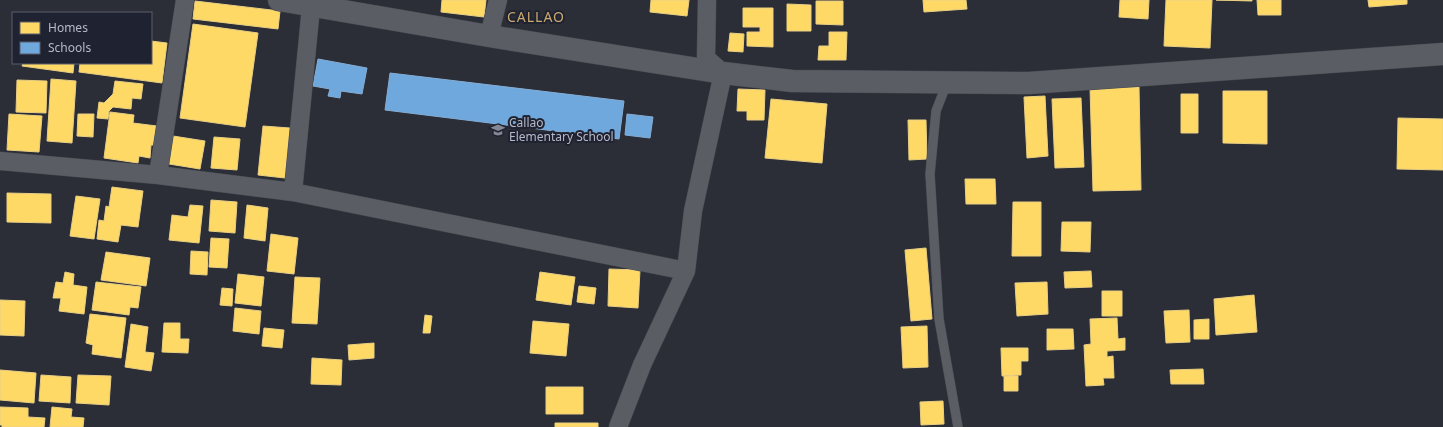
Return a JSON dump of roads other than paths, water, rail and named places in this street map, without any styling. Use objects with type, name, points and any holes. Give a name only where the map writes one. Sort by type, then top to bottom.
[{"type":"street","points":[[158,175],[185,0]]},
{"type":"street","points":[[278,0],[311,7],[723,73],[792,81],[1029,83],[1443,54]]},
{"type":"street","points":[[489,36],[498,0]]},
{"type":"street","points":[[707,0],[706,58],[723,73]]},
{"type":"street","points":[[293,192],[311,7]]},
{"type":"street","points":[[618,427],[642,365],[686,271],[693,211],[723,73]]},
{"type":"street","points":[[0,161],[158,175],[293,192],[686,271]]},
{"type":"lane","points":[[947,83],[936,112],[930,174],[939,319],[958,427]]},
{"type":"place","name":"Callao Elementary School","points":[[498,130]]},
{"type":"district","name":"CALLAO","points":[[536,17]]}]
